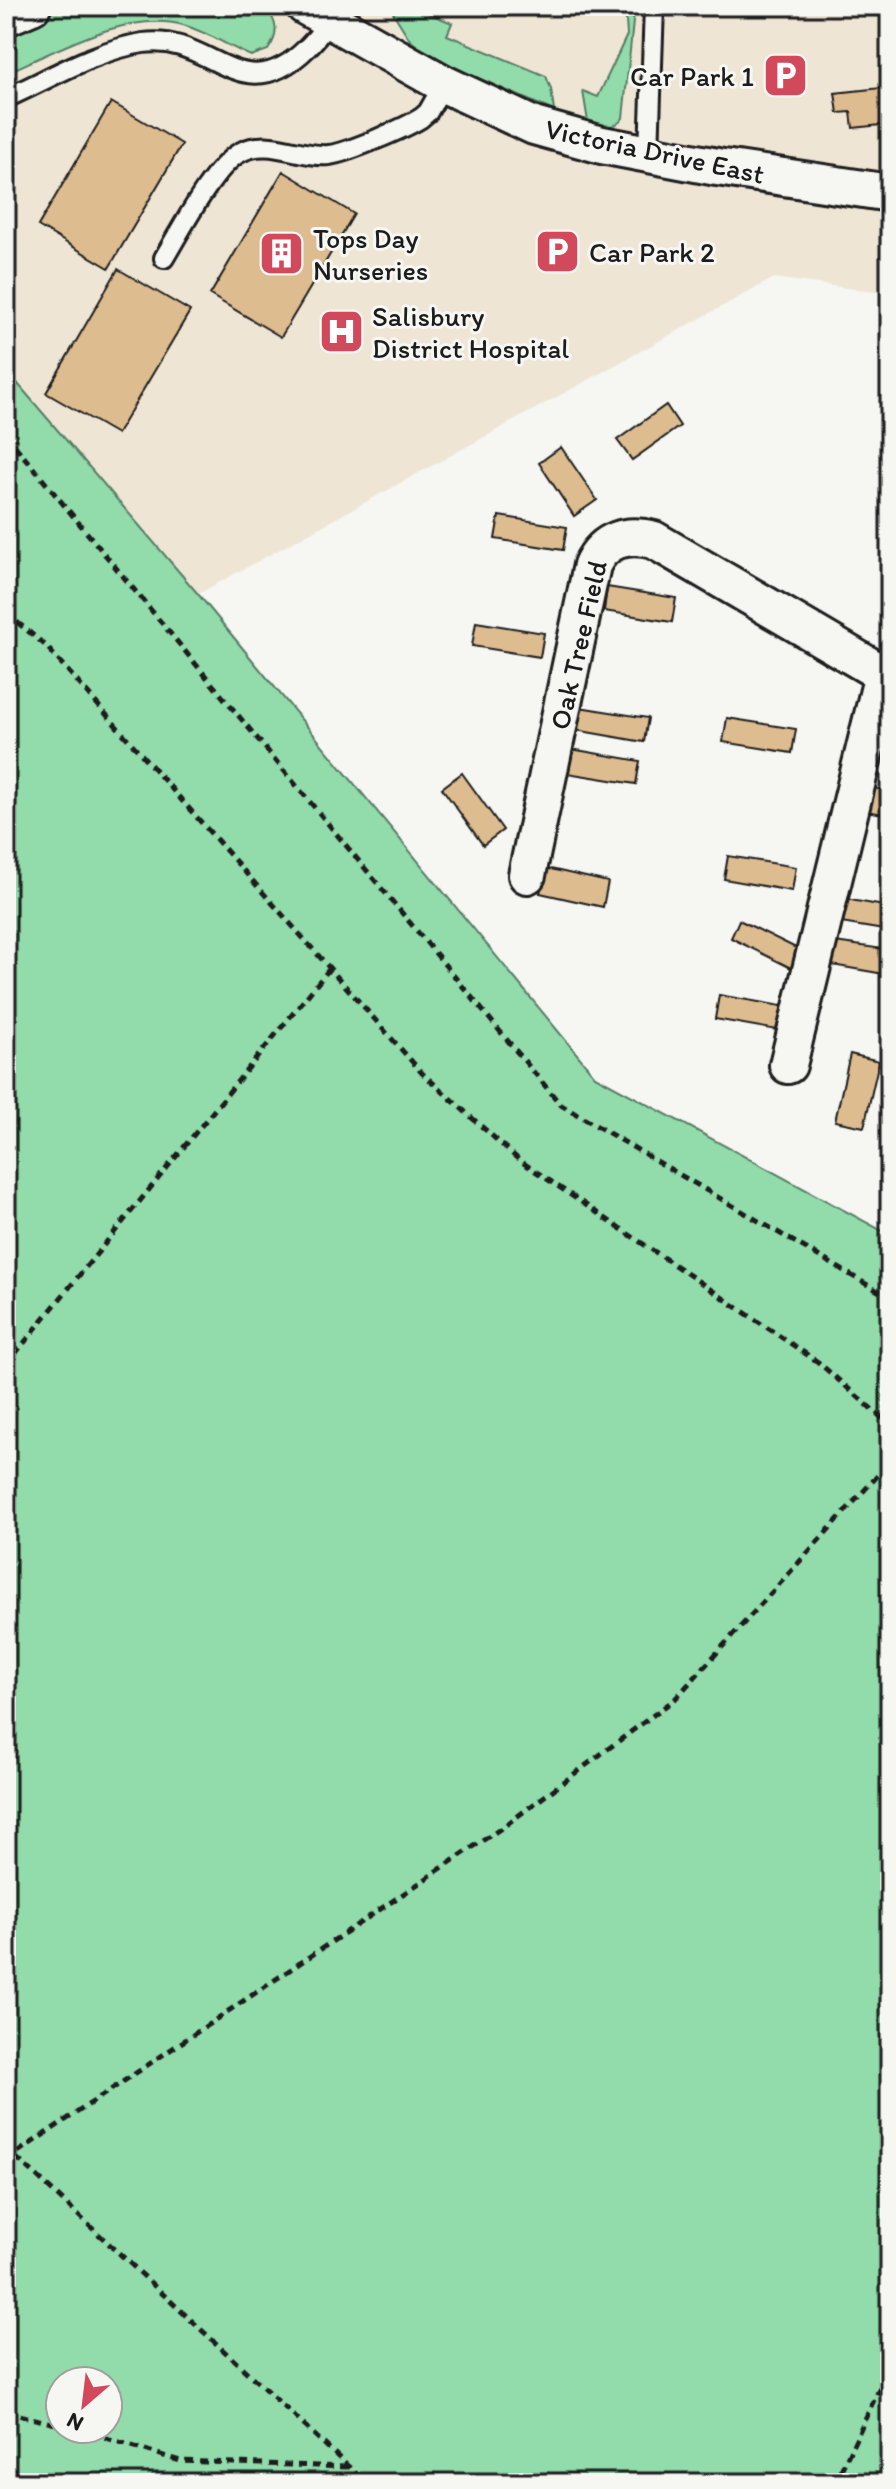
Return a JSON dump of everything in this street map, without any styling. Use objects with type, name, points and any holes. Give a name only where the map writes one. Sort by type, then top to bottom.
[{"type":"street","points":[[6,17],[32,6]]},
{"type":"street","name":"Victoria Drive East","points":[[321,11],[444,84],[534,126],[602,145],[729,170],[890,193]]},
{"type":"street","name":"Oak Tree Field","points":[[527,875],[592,565],[600,549],[619,539],[639,536],[654,540],[887,674]]},
{"type":"street","points":[[788,1065],[887,674]]},
{"type":"lane","points":[[649,153],[654,6]]},
{"type":"lane","points":[[6,98],[92,59],[142,43],[173,44],[236,72],[265,74],[280,69],[298,57],[321,11]]},
{"type":"lane","points":[[164,258],[214,180],[238,154],[260,146],[321,155],[349,149],[421,118],[444,84]]},
{"type":"path","points":[[6,435],[561,1105],[890,1298]]},
{"type":"path","points":[[6,613],[45,645],[422,1073],[519,1160],[818,1362],[890,1425]]},
{"type":"path","points":[[6,1365],[330,968]]},
{"type":"path","points":[[6,2160],[503,1827],[675,1699],[890,1462]]},
{"type":"path","points":[[6,2148],[366,2483]]},
{"type":"path","points":[[835,2483],[890,2366]]},
{"type":"path","points":[[6,2412],[44,2421]]},
{"type":"path","points":[[124,2443],[180,2461],[349,2467]]},
{"type":"shaded area","name":"Salisbury District Hospital","points":[[6,6],[890,6],[890,294],[774,278],[198,594],[6,370]]},
{"type":"green space","points":[[65,6],[265,6],[274,22],[275,33],[268,50],[251,56],[183,25],[138,23],[92,35],[6,73],[6,31]]},
{"type":"green space","points":[[389,6],[411,6],[452,23],[447,35],[546,76],[554,111],[464,72],[419,48],[410,40]]},
{"type":"green space","points":[[625,6],[633,6],[634,12],[623,118],[611,126],[588,122],[583,91],[598,97],[627,35]]},
{"type":"green space","points":[[6,370],[198,594],[595,1076],[890,1235],[890,2483],[6,2483]]},
{"type":"building","points":[[890,87],[890,124],[853,128],[851,112],[838,113],[835,93]]},
{"type":"building","points":[[111,102],[182,144],[109,268],[38,226]]},
{"type":"building","name":"Tops Day Nurseries","points":[[283,171],[354,214],[281,337],[210,295]]},
{"type":"building","points":[[118,269],[190,311],[117,434],[46,393]]},
{"type":"building","points":[[666,405],[680,426],[632,460],[617,440]]},
{"type":"building","points":[[561,447],[597,500],[574,516],[539,463]]},
{"type":"building","points":[[499,516],[567,527],[563,550],[495,539]]},
{"type":"building","points":[[607,587],[676,598],[672,622],[604,611]]},
{"type":"building","points":[[476,622],[544,633],[540,657],[472,646]]},
{"type":"building","points":[[579,707],[648,718],[644,742],[575,730]]},
{"type":"building","points":[[727,718],[796,729],[792,753],[723,742]]},
{"type":"building","points":[[571,749],[640,761],[636,784],[567,773]]},
{"type":"building","points":[[462,773],[503,830],[483,845],[442,788]]},
{"type":"building","points":[[863,786],[890,791],[890,815],[859,810]]},
{"type":"building","points":[[728,856],[796,867],[792,891],[724,879]]},
{"type":"building","points":[[546,868],[608,882],[603,907],[540,893]]},
{"type":"building","points":[[845,899],[890,907],[890,931],[841,923]]},
{"type":"building","points":[[739,920],[802,951],[793,969],[731,938]]},
{"type":"building","points":[[835,942],[890,950],[890,975],[832,965]]},
{"type":"building","points":[[719,995],[787,1007],[783,1031],[715,1019]]},
{"type":"building","points":[[850,1054],[879,1061],[864,1127],[835,1121]]},
{"type":"place","name":"Car Park 1","points":[[785,76]]},
{"type":"place","name":"Car Park 2","points":[[558,252]]},
{"type":"place","name":"Tops Day Nurseries","points":[[282,254]]},
{"type":"place","name":"Salisbury District Hospital","points":[[341,332]]}]
